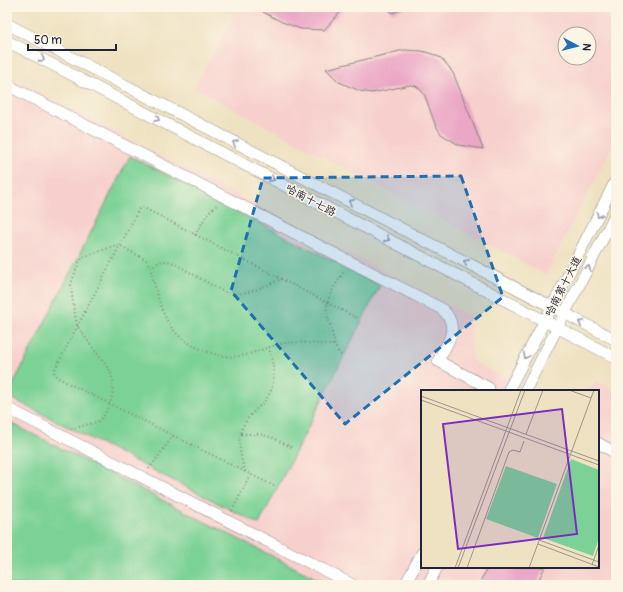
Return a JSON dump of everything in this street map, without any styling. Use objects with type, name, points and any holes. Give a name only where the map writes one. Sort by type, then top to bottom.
[{"type":"street","name":"哈南十七路","points":[[7,24],[616,340]]},
{"type":"street","name":"哈南十七路","points":[[7,41],[616,358]]},
{"type":"street","points":[[7,85],[442,309],[448,315],[453,330],[438,361],[489,388]]},
{"type":"street","name":"哈南第十大道","points":[[509,390],[616,180]]},
{"type":"street","name":"哈南第十大道","points":[[526,390],[616,213]]},
{"type":"street","points":[[7,408],[354,585]]},
{"type":"street","points":[[599,444],[616,453]]},
{"type":"street","points":[[405,585],[421,555]]},
{"type":"street","points":[[428,585],[436,568]]},
{"type":"path","points":[[195,235],[208,213],[225,197]]},
{"type":"path","points":[[274,486],[58,378],[54,373],[55,369],[119,245],[139,209],[144,208],[359,319]]},
{"type":"path","points":[[58,434],[76,427],[97,422],[103,417],[110,404],[113,392],[113,381],[110,371],[77,326],[71,284],[79,262],[84,257],[113,246],[119,245],[146,260],[150,268],[162,311],[172,328],[183,340],[193,347],[226,357],[238,356],[286,342],[334,345]]},
{"type":"path","points":[[150,268],[161,261],[167,260],[222,291],[235,295],[243,294],[281,279]]},
{"type":"path","points":[[341,355],[336,350],[334,345],[327,314],[327,303],[349,261]]},
{"type":"path","points":[[245,472],[241,456],[240,440],[243,427],[266,399],[275,376],[269,348]]},
{"type":"path","points":[[241,434],[259,434],[271,437],[293,448]]},
{"type":"path","points":[[144,478],[173,436]]},
{"type":"path","points":[[228,521],[250,475]]},
{"type":"highlighted area","points":[[461,176],[503,297],[345,424],[231,291],[263,178]]},
{"type":"shaded area","points":[[238,7],[596,7],[616,27],[616,139],[546,275],[194,88]]},
{"type":"shaded area","points":[[7,76],[470,316],[473,362],[529,390],[421,390],[421,568],[599,568],[599,390],[587,390],[597,381],[616,391],[616,585],[7,585]]},
{"type":"green space","points":[[130,156],[380,285],[259,524],[7,396]]},
{"type":"green space","points":[[7,421],[329,585],[7,585]]},
{"type":"building","points":[[267,7],[345,7],[324,30],[301,29],[282,22],[263,12]]},
{"type":"building","points":[[386,7],[406,7],[393,13]]},
{"type":"building","points":[[404,50],[422,51],[432,54],[441,58],[449,67],[454,75],[483,149],[459,145],[441,134],[435,124],[425,96],[416,86],[410,85],[372,93],[360,91],[339,82],[326,69]]},
{"type":"building","points":[[487,568],[544,568],[536,585],[478,585]]}]
